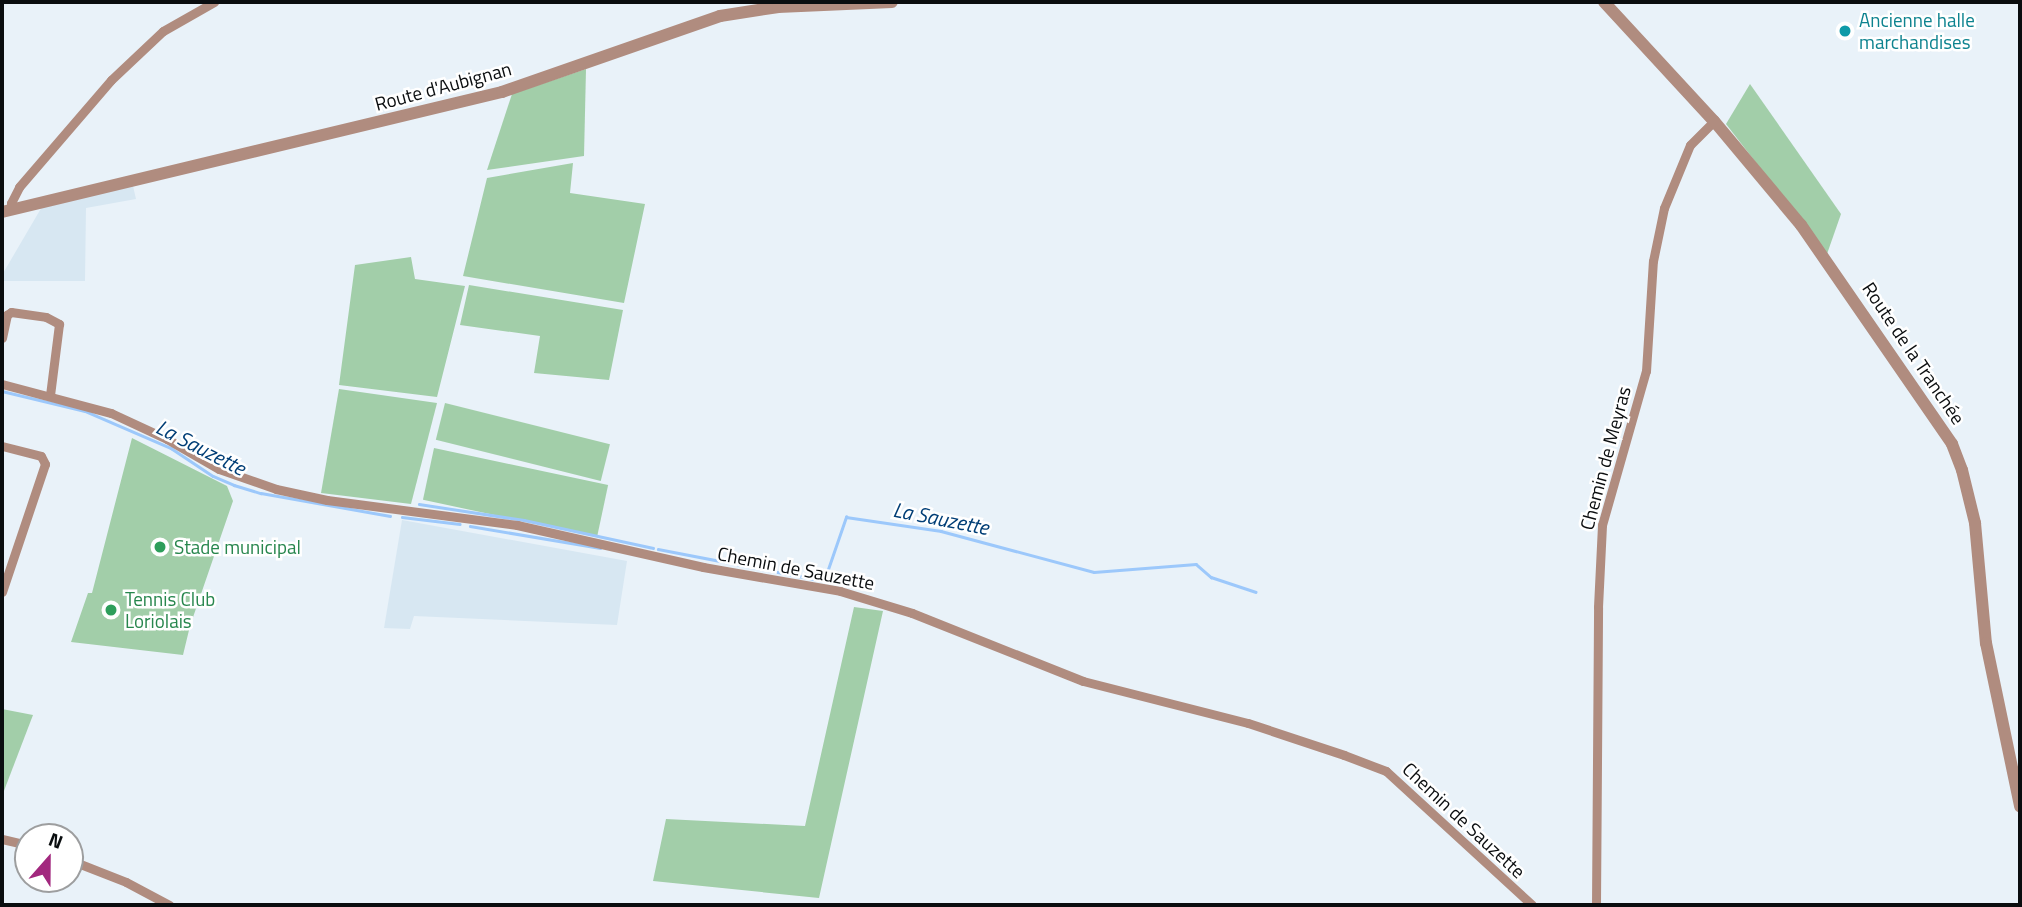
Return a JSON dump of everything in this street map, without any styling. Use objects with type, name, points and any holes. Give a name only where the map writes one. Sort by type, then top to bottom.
[{"type":"street","points":[[7,210],[19,187],[111,80],[163,31],[214,2]]},
{"type":"street","name":"Route d'Aubignan","points":[[7,210],[502,92],[720,16],[778,7],[892,2]]},
{"type":"street","name":"Route de la Tranchée","points":[[1604,2],[1714,121],[1801,225],[1952,444],[1962,470],[1975,523],[1982,618],[2020,806]]},
{"type":"street","name":"Chemin de Meyras","points":[[1596,905],[1598,607],[1602,525],[1646,371],[1653,261],[1664,208],[1690,145],[1714,121]]},
{"type":"street","points":[[2,338],[6,315],[11,312],[46,317],[59,324],[50,395]]},
{"type":"street","name":"Chemin de Sauzette","points":[[2,384],[111,413],[167,439],[219,469],[276,489],[327,500],[517,525],[703,567],[839,591],[924,617],[1083,681],[1248,723],[1344,755],[1386,771],[1532,905]]},
{"type":"street","points":[[2,446],[41,456],[45,464],[2,592]]},
{"type":"street","points":[[84,865],[127,882],[156,902],[169,905]]},
{"type":"shaded area","points":[[133,186],[136,199],[86,208],[85,281],[2,281],[2,275],[43,205]]},
{"type":"shaded area","points":[[402,520],[627,561],[617,625],[414,616],[410,629],[384,628]]},
{"type":"green space","points":[[586,69],[584,156],[487,170],[512,94]]},
{"type":"green space","points":[[1750,84],[1841,214],[1827,254],[1726,124]]},
{"type":"green space","points":[[573,163],[570,193],[645,204],[624,303],[463,276],[487,178]]},
{"type":"green space","points":[[411,257],[415,279],[465,286],[437,397],[339,385],[355,265]]},
{"type":"green space","points":[[469,285],[623,310],[609,380],[534,373],[540,336],[460,325]]},
{"type":"green space","points":[[339,389],[437,403],[411,504],[321,493]]},
{"type":"green space","points":[[445,403],[610,444],[601,481],[436,440]]},
{"type":"green space","name":"Stade municipal","points":[[132,438],[227,486],[233,501],[190,626],[183,655],[71,642],[88,593],[92,593]]},
{"type":"green space","points":[[434,448],[608,485],[597,537],[423,500]]},
{"type":"green space","points":[[854,607],[883,611],[819,898],[653,881],[666,819],[805,826]]},
{"type":"green space","points":[[2,709],[33,715],[2,796]]},
{"type":"waterway","name":"La Sauzette","points":[[2,391],[85,411],[171,448],[213,476],[234,485],[261,493],[390,516]]},
{"type":"waterway","points":[[419,504],[524,520],[653,548]]},
{"type":"waterway","name":"La Sauzette","points":[[402,517],[460,524]]},
{"type":"waterway","name":"La Sauzette","points":[[658,549],[824,581],[846,517],[941,531],[1094,572],[1196,564],[1211,577],[1256,592]]},
{"type":"waterway","name":"La Sauzette","points":[[470,526],[600,548]]},
{"type":"place","name":"Ancienne halle marchandises","points":[[1845,31]]},
{"type":"place","name":"Stade municipal","points":[[160,547]]},
{"type":"place","name":"Tennis Club Loriolais","points":[[111,610]]}]
